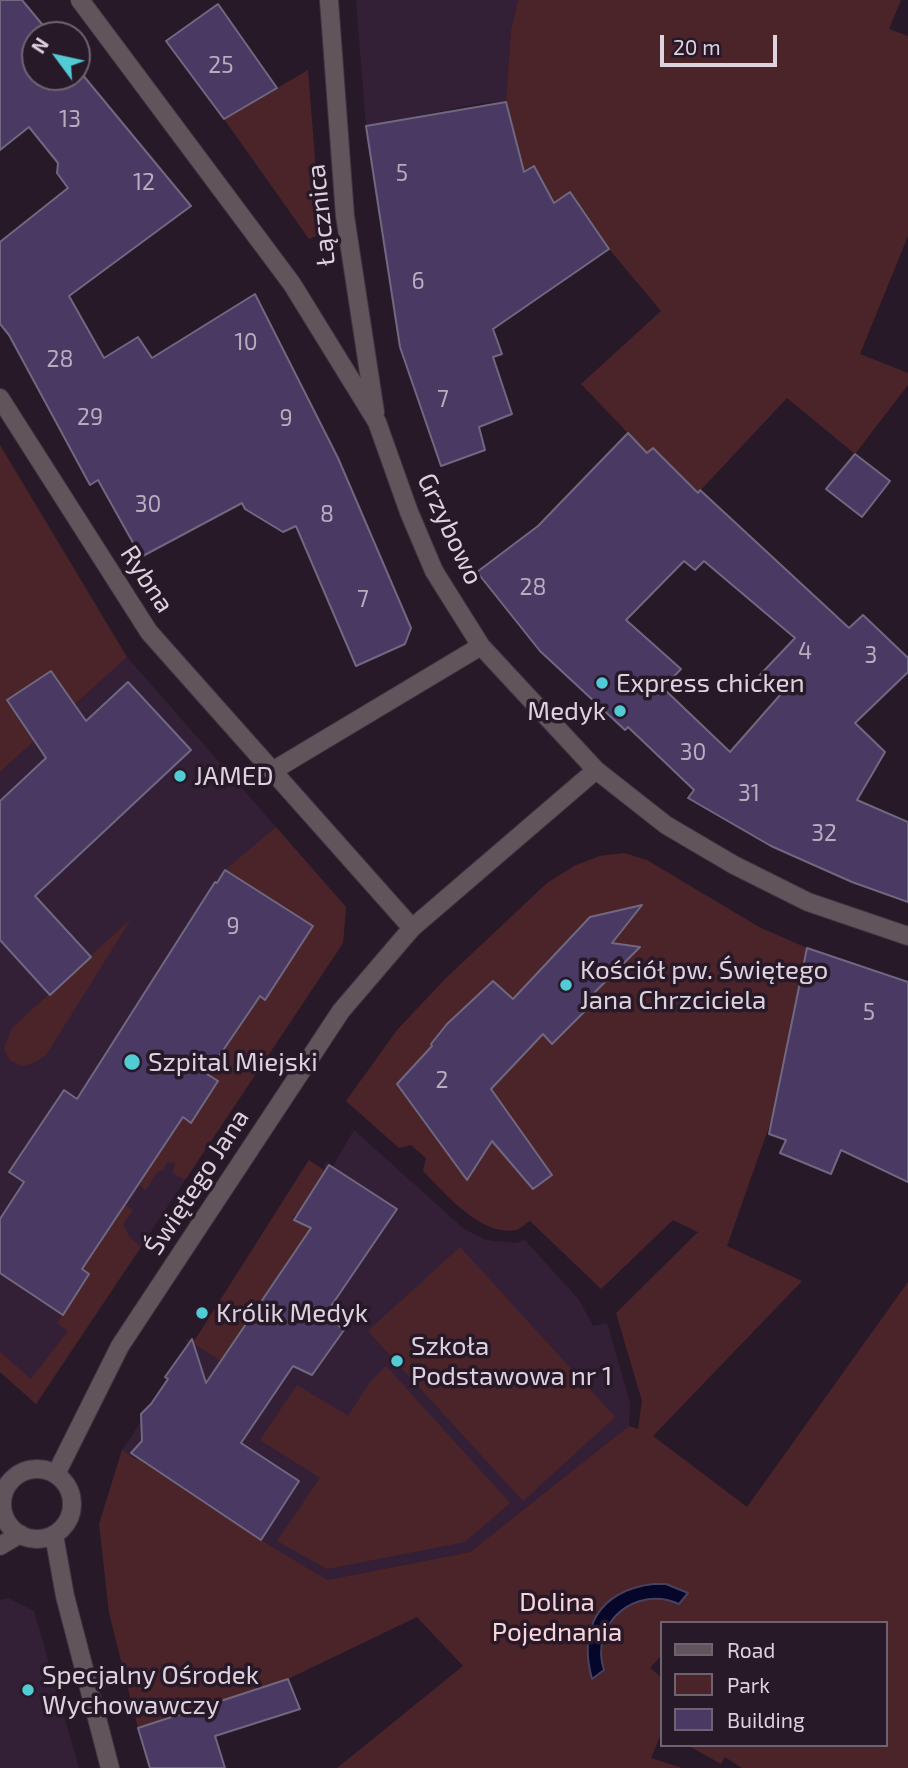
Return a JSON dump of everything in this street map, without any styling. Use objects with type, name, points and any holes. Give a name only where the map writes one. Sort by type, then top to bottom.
[{"type":"street","name":"Grzybowo","points":[[80,0],[292,284],[377,422],[409,512],[435,570],[481,646],[596,770],[666,825],[734,865],[808,902],[908,936]]},
{"type":"street","name":"Łącznica","points":[[329,0],[345,216],[377,422]]},
{"type":"street","name":"Rybna","points":[[0,398],[149,632],[412,928]]},
{"type":"street","points":[[274,770],[481,646]]},
{"type":"street","name":"Świętego Jana","points":[[56,1474],[127,1335],[341,1012],[412,928],[596,770]]},
{"type":"street","points":[[47,1469],[56,1474],[69,1486],[73,1507],[70,1518],[54,1535],[32,1539],[20,1534],[12,1528],[2,1506],[3,1494],[8,1484],[26,1470],[47,1469]]},
{"type":"street","points":[[0,1546],[20,1534]]},
{"type":"street","points":[[54,1535],[65,1596],[110,1768]]},
{"type":"shaded area","points":[[356,0],[518,0],[511,30],[506,101],[482,103],[366,126]]},
{"type":"shaded area","name":"Szpital Miejski","points":[[127,657],[346,907],[343,943],[36,1404],[0,1372],[0,772]]},
{"type":"shaded area","name":"Szkoła Podstawowa nr 1","points":[[354,1130],[463,1228],[485,1240],[516,1243],[525,1240],[579,1300],[593,1326],[607,1323],[630,1403],[629,1426],[470,1552],[326,1580],[139,1458],[135,1459],[122,1450],[143,1419],[141,1414],[146,1411],[167,1379],[165,1377],[188,1345],[186,1340],[192,1338],[194,1342],[309,1160],[324,1170],[325,1163],[333,1166]]},
{"type":"shaded area","name":"Specjalny Ośrodek Wychowawczy","points":[[8,1598],[34,1611],[79,1768],[0,1768],[0,1600]]},
{"type":"green space","points":[[518,0],[901,0],[889,29],[908,36],[908,236],[860,354],[908,373],[908,385],[855,454],[787,398],[698,493],[653,448],[647,453],[581,384],[661,311],[609,249],[570,192],[555,202],[534,167],[524,172],[506,101],[511,30]]},
{"type":"green space","points":[[308,70],[321,234],[309,239],[224,119]]},
{"type":"green space","points":[[0,445],[127,657],[0,772]]},
{"type":"green space","points":[[276,827],[346,907],[343,943],[185,1180],[173,1173],[175,1163],[167,1162],[146,1190],[138,1184],[183,1117],[190,1122],[217,1081],[207,1074],[260,996],[265,999],[313,927],[225,870]]},
{"type":"green space","name":"Dolina Pojednania","points":[[624,853],[647,860],[759,927],[807,948],[771,1121],[727,1246],[802,1281],[653,1436],[747,1507],[908,1282],[908,1768],[742,1768],[725,1757],[721,1764],[691,1747],[887,1747],[887,1621],[660,1621],[660,1657],[650,1668],[660,1676],[660,1736],[651,1758],[682,1768],[337,1768],[463,1666],[417,1617],[288,1679],[138,1728],[109,1613],[99,1524],[122,1450],[135,1459],[139,1458],[261,1540],[327,1580],[470,1552],[629,1426],[638,1429],[642,1401],[616,1313],[698,1232],[673,1220],[601,1289],[530,1221],[516,1230],[503,1230],[490,1227],[464,1211],[423,1171],[426,1158],[411,1145],[399,1148],[346,1101],[397,1030],[445,979],[547,883],[576,865],[600,856]]},
{"type":"green space","points":[[131,919],[46,1055],[21,1066],[10,1060],[4,1049],[12,1028]]},
{"type":"green space","points":[[309,1160],[325,1171],[298,1213],[292,1216],[311,1229],[221,1361],[193,1343]]},
{"type":"green space","points":[[124,1204],[133,1210],[123,1224],[130,1238],[141,1247],[36,1404],[0,1372],[0,1352],[31,1379],[68,1331],[57,1323],[89,1275],[82,1269]]},
{"type":"green space","points":[[460,1247],[615,1417],[523,1501],[368,1331]]},
{"type":"green space","points":[[386,1366],[510,1503],[465,1542],[327,1569],[277,1541],[320,1478],[260,1440],[297,1385],[348,1416],[370,1382]]},
{"type":"water","points":[[653,1584],[666,1584],[688,1593],[679,1604],[663,1599],[647,1599],[619,1612],[603,1637],[601,1653],[604,1670],[592,1679],[588,1644],[597,1615],[619,1595]]},
{"type":"building","points":[[0,0],[22,0],[39,21],[21,21],[21,91],[91,91],[91,85],[191,206],[69,296],[104,358],[138,337],[152,358],[255,294],[338,458],[411,628],[405,644],[356,666],[296,526],[283,532],[245,509],[242,503],[141,557],[98,480],[90,485],[9,335],[0,324],[0,242],[68,188],[57,173],[58,163],[29,127],[0,150]]},
{"type":"building","points":[[218,4],[277,88],[224,119],[166,41]]},
{"type":"building","points":[[506,102],[524,172],[534,166],[554,203],[570,192],[609,249],[493,329],[502,354],[493,357],[512,414],[479,427],[485,450],[441,466],[400,347],[366,126]]},
{"type":"building","points":[[628,433],[647,453],[653,448],[698,493],[700,490],[849,628],[863,615],[908,658],[908,672],[855,723],[885,752],[857,800],[908,822],[908,902],[852,882],[771,846],[688,798],[694,790],[628,727],[625,730],[540,651],[477,572],[538,526]],"holes":[[[684,561],[695,570],[704,561],[795,638],[759,676],[781,694],[730,752],[663,688],[681,669],[626,620]]]},
{"type":"building","points":[[855,454],[890,481],[862,517],[826,489]]},
{"type":"building","points":[[51,671],[86,721],[128,682],[191,750],[35,896],[91,957],[50,995],[0,940],[0,801],[46,758],[7,700]]},
{"type":"building","points":[[225,870],[313,926],[265,1000],[260,996],[207,1074],[218,1081],[191,1123],[183,1117],[82,1269],[89,1274],[63,1315],[0,1273],[0,1219],[24,1182],[9,1172],[64,1090],[77,1099]]},
{"type":"building","points":[[642,905],[612,943],[640,947],[591,996],[596,1000],[552,1044],[543,1034],[491,1089],[552,1175],[533,1189],[492,1141],[467,1180],[397,1084],[432,1046],[447,1024],[493,981],[513,999],[590,917]]},
{"type":"building","points":[[807,948],[908,982],[908,1182],[841,1150],[831,1174],[780,1153],[786,1140],[769,1134]]},
{"type":"building","points":[[329,1165],[397,1209],[325,1315],[344,1330],[312,1375],[293,1366],[241,1443],[299,1481],[261,1540],[131,1453],[142,1441],[141,1414],[168,1379],[165,1377],[192,1339],[206,1383],[311,1228],[294,1220]]},
{"type":"building","points":[[288,1679],[300,1709],[215,1736],[225,1768],[150,1768],[138,1728]]},
{"type":"place","name":"Express chicken","points":[[602,683]]},
{"type":"place","name":"Medyk","points":[[620,711]]},
{"type":"place","name":"JAMED","points":[[180,776]]},
{"type":"place","name":"Kościół pw. Świętego Jana Chrzciciela","points":[[566,985]]},
{"type":"place","name":"Szpital Miejski","points":[[132,1062]]},
{"type":"place","name":"Królik Medyk","points":[[202,1313]]},
{"type":"place","name":"Szkoła Podstawowa nr 1","points":[[397,1361]]},
{"type":"place","name":"Specjalny Ośrodek Wychowawczy","points":[[28,1690]]}]
